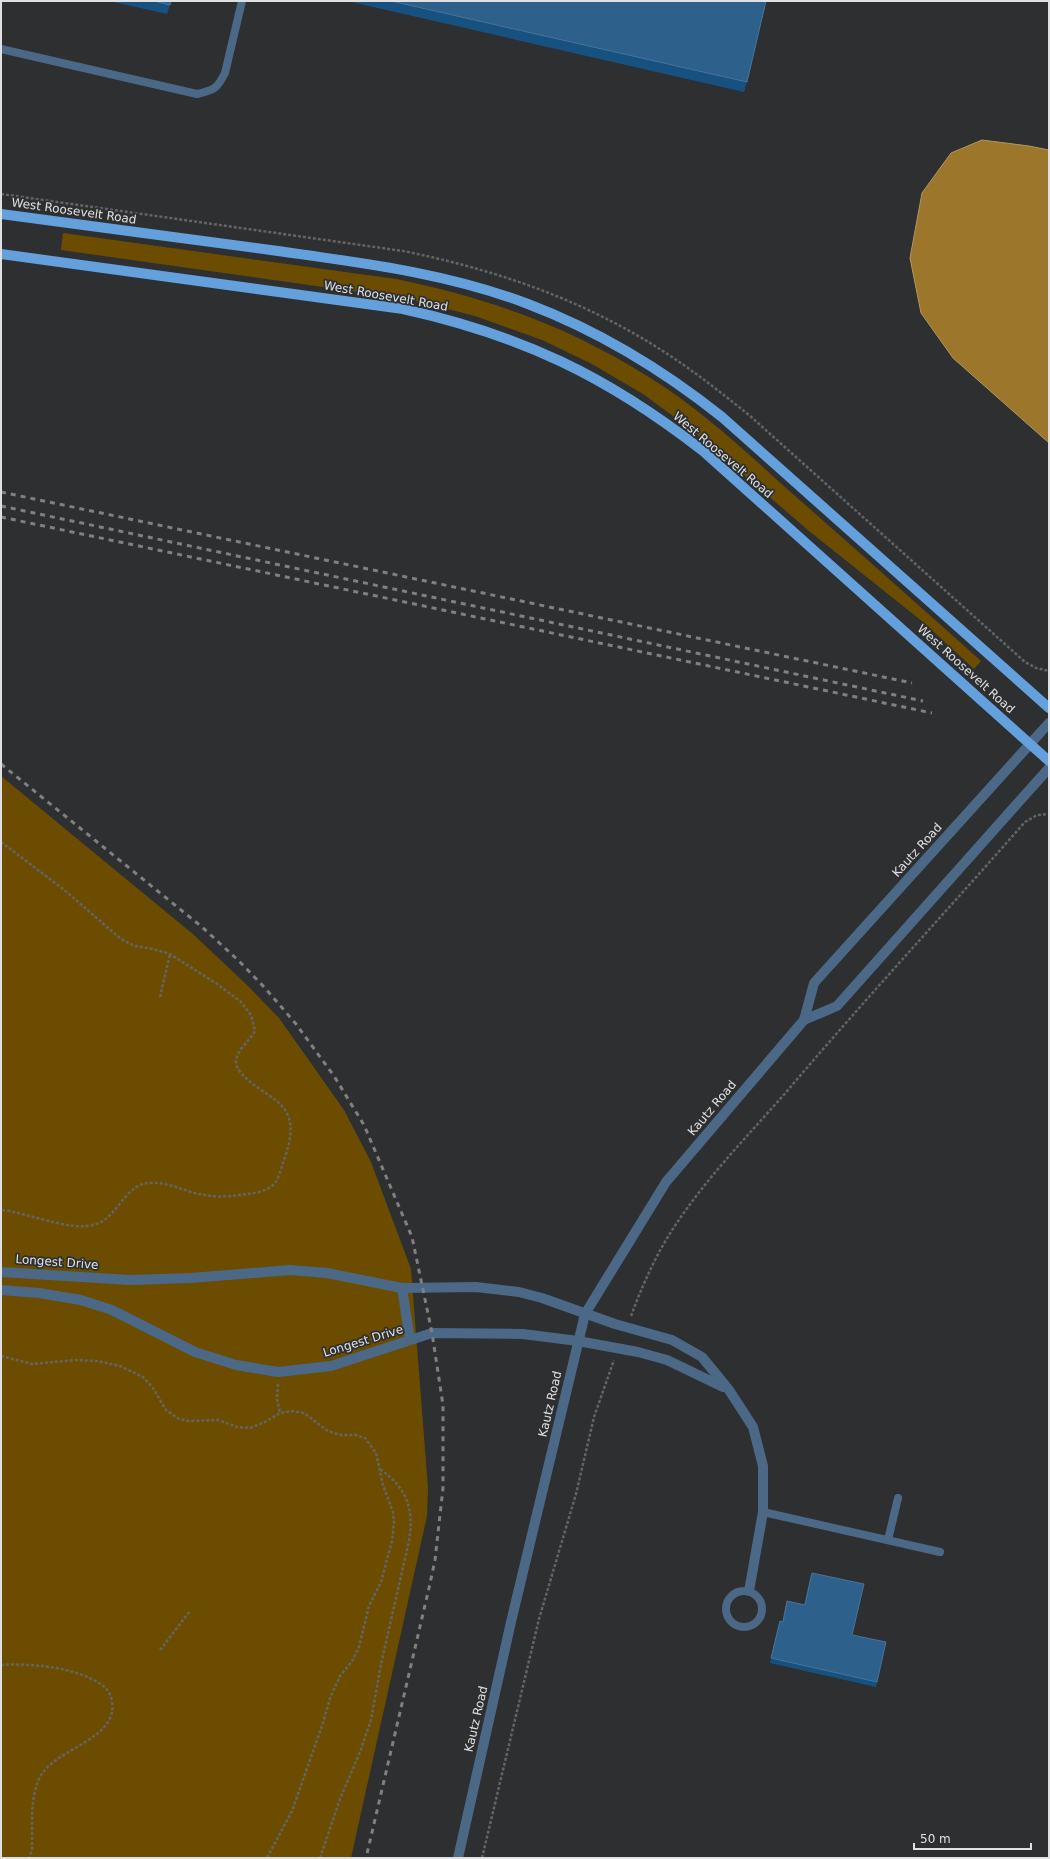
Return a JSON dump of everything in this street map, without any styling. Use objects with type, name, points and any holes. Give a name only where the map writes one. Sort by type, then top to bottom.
[{"type":"main road","name":"West Roosevelt Road","points":[[1,214],[415,271],[500,294],[576,324],[656,369],[717,413],[1049,708]]},
{"type":"main road","name":"West Roosevelt Road","points":[[1,254],[403,309],[444,318],[509,338],[570,365],[643,407],[702,452],[1049,761]]},
{"type":"street","name":"Kautz Road","points":[[458,1858],[511,1622],[585,1314],[666,1182],[804,1020],[814,983],[1049,723]]},
{"type":"street","name":"Kautz Road","points":[[804,1020],[837,1006],[1049,768]]},
{"type":"street","name":"Longest Drive","points":[[1,1272],[130,1280],[191,1278],[290,1270],[327,1273],[402,1288],[476,1287],[519,1292],[542,1298],[585,1314],[672,1340],[702,1357],[729,1390],[753,1427],[763,1466],[764,1512],[749,1591]]},
{"type":"street","points":[[402,1288],[410,1340]]},
{"type":"street","name":"Longest Drive","points":[[1,1290],[39,1293],[81,1300],[112,1310],[195,1352],[236,1365],[278,1372],[331,1366],[432,1333],[463,1332],[523,1334],[578,1341],[638,1352],[667,1360],[698,1373],[729,1390]]},
{"type":"lane","points":[[1,49],[197,94],[216,88],[225,73],[242,1]]},
{"type":"lane","points":[[888,1540],[898,1498]]},
{"type":"lane","points":[[764,1512],[940,1552]]},
{"type":"lane","points":[[742,1590],[749,1591],[759,1597],[762,1602],[762,1614],[756,1623],[745,1628],[739,1627],[728,1618],[726,1604],[729,1598],[735,1593],[742,1590]]},
{"type":"path","points":[[632,1312],[652,1267],[669,1236],[691,1204],[718,1170],[877,987],[1025,822],[1037,816],[1049,814]]},
{"type":"path","points":[[1,842],[62,888],[121,939],[136,946],[170,954],[189,965],[241,1002],[251,1015],[255,1030],[240,1051],[236,1061],[238,1070],[246,1078],[281,1104],[287,1113],[291,1136],[288,1150],[274,1185],[266,1190],[250,1194],[222,1197],[204,1195],[164,1184],[142,1184],[133,1189],[106,1219],[96,1225],[81,1226],[61,1223],[1,1210]]},
{"type":"path","points":[[160,997],[170,954]]},
{"type":"path","points":[[1,1356],[32,1364],[75,1360],[97,1361],[120,1366],[143,1377],[153,1388],[166,1410],[179,1419],[189,1421],[218,1420],[237,1428],[250,1428],[265,1422],[280,1413],[292,1411],[304,1413],[328,1431],[341,1435],[356,1435],[365,1438],[371,1444],[376,1454],[383,1485],[393,1512],[394,1523],[392,1540],[381,1582],[369,1606],[359,1647],[352,1661],[340,1676],[330,1698],[323,1723],[292,1811],[267,1858]]},
{"type":"path","points":[[482,1858],[539,1619],[576,1494],[594,1416],[612,1364]]},
{"type":"path","points":[[278,1372],[277,1398],[280,1413]]},
{"type":"path","points":[[320,1858],[340,1799],[360,1752],[371,1720],[381,1664],[412,1522],[411,1511],[402,1490],[380,1469]]},
{"type":"path","points":[[160,1650],[190,1611]]},
{"type":"path","points":[[1,1665],[6,1664],[72,1671],[91,1678],[106,1687],[112,1697],[112,1714],[107,1725],[93,1737],[49,1765],[41,1776],[35,1790],[32,1849],[29,1858]]},
{"type":"shaded area","points":[[982,140],[1049,150],[1049,443],[953,358],[921,313],[910,258],[922,193],[951,153]]},
{"type":"shaded area","points":[[63,233],[396,279],[463,295],[557,328],[617,358],[647,376],[666,388],[702,415],[736,443],[981,661],[974,669],[923,622],[809,531],[692,430],[643,394],[592,364],[542,340],[475,316],[408,299],[61,250]]},
{"type":"shaded area","points":[[1,776],[194,935],[248,986],[279,1018],[344,1110],[371,1162],[411,1269],[428,1488],[427,1516],[351,1858],[1,1858]]},
{"type":"building","points":[[154,1],[171,1],[170,5]]},
{"type":"building","points":[[391,1],[766,1],[747,82]]},
{"type":"building","points":[[812,1573],[864,1584],[852,1635],[886,1642],[877,1682],[771,1658],[780,1621],[783,1622],[787,1601],[805,1605]]},
{"type":"railway","points":[[1,492],[912,683]]},
{"type":"railway","points":[[1,506],[923,701]]},
{"type":"railway","points":[[1,517],[932,713]]},
{"type":"railway","points":[[1,764],[202,927],[239,961],[265,988],[296,1024],[334,1076],[364,1125],[412,1237],[432,1333],[443,1405],[443,1488],[435,1560],[366,1858]]}]
